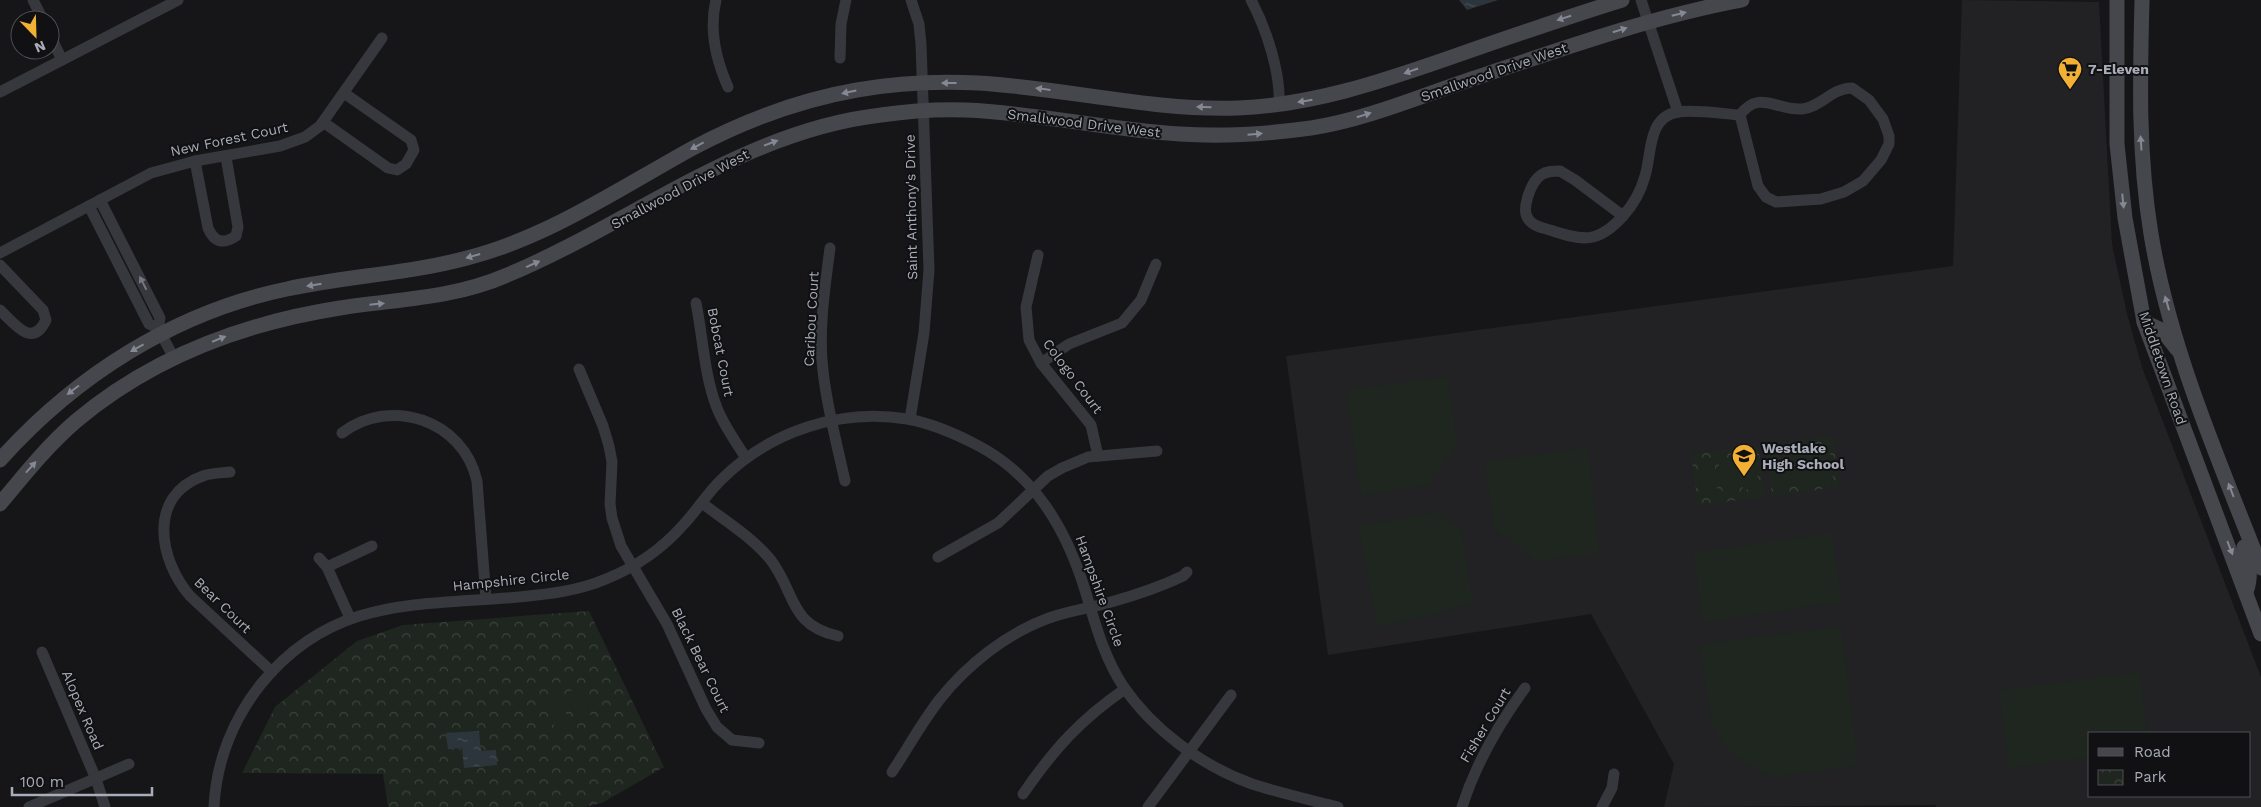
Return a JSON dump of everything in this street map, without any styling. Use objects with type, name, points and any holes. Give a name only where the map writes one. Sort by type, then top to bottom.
[{"type":"street","points":[[0,92],[165,3],[178,0]]},
{"type":"street","points":[[716,0],[713,17],[715,50],[728,87]]},
{"type":"street","points":[[840,58],[841,24],[846,0]]},
{"type":"street","points":[[1251,0],[1262,25],[1274,66],[1280,92],[1280,105]]},
{"type":"street","name":"Smallwood Drive West","points":[[0,460],[27,430],[64,397],[112,362],[160,331],[234,303],[287,289],[424,268],[502,248],[548,228],[694,148],[749,121],[797,105],[841,94],[923,83],[984,83],[1176,106],[1236,108],[1280,105],[1362,88],[1555,20],[1622,0]]},
{"type":"street","points":[[1641,0],[1678,112]]},
{"type":"street","name":"Smallwood Drive West","points":[[0,504],[30,468],[77,421],[132,381],[174,358],[233,333],[284,318],[346,307],[429,298],[472,289],[502,278],[563,250],[743,154],[808,130],[866,117],[924,110],[962,110],[1017,114],[1179,134],[1243,135],[1282,132],[1317,127],[1357,117],[1648,21],[1742,0]]},
{"type":"street","name":"Middletown Road","points":[[2117,0],[2117,144],[2125,218],[2144,322],[2261,634]]},
{"type":"street","name":"Middletown Road","points":[[2142,0],[2140,122],[2143,171],[2151,235],[2164,295],[2182,355],[2205,424],[2261,568]]},
{"type":"street","name":"Saint Anthony's Drive","points":[[910,419],[924,333],[929,270],[923,83],[919,24],[913,1]]},
{"type":"street","name":"New Forest Court","points":[[0,253],[151,173],[195,161],[226,157],[294,142],[314,132],[382,38]]},
{"type":"street","points":[[60,56],[62,60]]},
{"type":"street","points":[[1852,88],[1869,100],[1883,118],[1889,136],[1889,144],[1881,160],[1869,176],[1844,192],[1821,199],[1776,202],[1766,197],[1758,186],[1740,115],[1746,107],[1757,102],[1799,109],[1814,106],[1842,89],[1852,88]]},
{"type":"street","points":[[323,122],[392,170],[401,168],[409,160],[414,150],[410,140],[344,93]]},
{"type":"street","points":[[1623,216],[1560,171],[1549,172],[1540,176],[1528,196],[1525,207],[1527,217],[1533,224],[1580,239],[1601,234],[1615,224],[1623,216],[1630,208],[1642,184],[1655,129],[1663,120],[1678,112],[1740,115]]},
{"type":"street","points":[[195,161],[208,228],[212,237],[219,242],[225,242],[236,236],[238,227],[226,157]]},
{"type":"street","points":[[100,200],[160,318],[160,331],[174,358]]},
{"type":"street","points":[[89,206],[149,324],[160,331]]},
{"type":"street","name":"Caribou Court","points":[[830,248],[825,296],[822,370],[831,421],[845,481]]},
{"type":"street","name":"Cologo Court","points":[[1038,255],[1027,299],[1026,318],[1031,346],[1041,363],[1088,419],[1094,431],[1098,456]]},
{"type":"street","points":[[1041,363],[1069,344],[1122,323],[1141,300],[1156,264]]},
{"type":"street","points":[[0,265],[43,310],[46,320],[38,332],[34,334],[24,333],[0,310]]},
{"type":"street","name":"Bobcat Court","points":[[696,303],[710,384],[717,409],[725,426],[746,458]]},
{"type":"street","points":[[2144,322],[2162,330],[2182,355]]},
{"type":"street","name":"Black Bear Court","points":[[579,369],[607,436],[612,462],[610,504],[612,518],[621,546],[664,617],[706,709],[717,727],[732,740],[759,743]]},
{"type":"street","points":[[342,433],[359,422],[374,417],[408,415],[440,427],[461,446],[473,464],[478,481],[486,599]]},
{"type":"street","name":"Hampshire Circle","points":[[214,807],[220,764],[230,735],[250,698],[272,672],[305,642],[350,618],[394,607],[552,594],[598,583],[632,567],[671,537],[721,480],[746,458],[793,432],[831,421],[867,417],[910,419],[977,445],[1005,462],[1034,489],[1051,512],[1065,536],[1105,650],[1125,689],[1164,730],[1190,751],[1214,766],[1250,783],[1338,807]]},
{"type":"street","points":[[938,556],[998,523],[1034,489],[1062,468],[1078,460],[1098,456],[1157,451]]},
{"type":"street","name":"Bear Court","points":[[230,472],[202,477],[188,484],[177,495],[164,520],[164,540],[167,556],[178,582],[190,596],[272,672]]},
{"type":"street","points":[[702,503],[770,559],[789,598],[807,622],[818,630],[838,636]]},
{"type":"street","points":[[2243,522],[2240,534],[2250,569],[2250,580],[2246,592]]},
{"type":"street","points":[[327,567],[372,546]]},
{"type":"street","points":[[319,558],[327,567],[350,618]]},
{"type":"street","points":[[892,772],[938,703],[972,666],[1028,628],[1049,618],[1149,590],[1183,576],[1187,572]]},
{"type":"street","name":"Alopex Road","points":[[42,652],[96,779],[105,807]]},
{"type":"street","name":"Fisher Court","points":[[1462,807],[1471,778],[1485,750],[1526,688]]},
{"type":"street","points":[[1024,794],[1062,741],[1086,719],[1125,689]]},
{"type":"street","points":[[1148,807],[1231,695]]},
{"type":"street","points":[[29,807],[130,764]]},
{"type":"street","points":[[1602,807],[1612,788],[1614,774]]},
{"type":"shaded area","name":"Westlake High School","points":[[1962,0],[2099,2],[2112,244],[2127,314],[2142,367],[2261,677],[2261,807],[1936,807],[1936,805],[1664,807],[1674,764],[1591,614],[1328,655],[1286,356],[1953,266]]},
{"type":"green space","points":[[1448,376],[1457,443],[1428,485],[1361,496],[1347,396],[1354,389]]},
{"type":"green space","points":[[1833,436],[1839,487],[1772,496],[1766,445]]},
{"type":"green space","points":[[1758,446],[1765,497],[1698,505],[1691,454]]},
{"type":"green space","points":[[1829,446],[1833,479],[1818,481],[1814,448]]},
{"type":"green space","points":[[1583,448],[1589,454],[1599,553],[1536,561],[1494,528],[1485,462]]},
{"type":"green space","points":[[1809,448],[1813,482],[1797,484],[1793,450]]},
{"type":"green space","points":[[1788,451],[1793,484],[1777,486],[1773,453]]},
{"type":"green space","points":[[1754,455],[1759,488],[1743,490],[1739,457]]},
{"type":"green space","points":[[1734,458],[1738,491],[1723,493],[1718,460]]},
{"type":"green space","points":[[1714,460],[1718,494],[1702,496],[1698,462]]},
{"type":"green space","points":[[1436,512],[1461,529],[1473,604],[1382,627],[1376,622],[1358,526]]},
{"type":"green space","points":[[1832,533],[1842,602],[1703,622],[1693,553]]},
{"type":"green space","points":[[589,611],[664,767],[602,803],[585,807],[388,807],[383,774],[242,773],[275,707],[357,641],[403,625]]},
{"type":"green space","points":[[1835,627],[1842,631],[1858,766],[1775,777],[1756,770],[1738,758],[1722,741],[1712,725],[1699,644]]},
{"type":"green space","points":[[2140,672],[2147,732],[2088,732],[2088,757],[2009,768],[1999,690]]},
{"type":"green space","points":[[581,688],[592,719],[577,724],[567,692]]},
{"type":"green space","points":[[560,694],[570,726],[556,731],[545,699]]},
{"type":"water","points":[[1459,0],[1498,0],[1467,10]]},
{"type":"water","points":[[479,731],[481,751],[496,750],[497,765],[464,768],[462,748],[448,749],[446,733]]},
{"type":"place","name":"7-Eleven","points":[[2070,90]]},
{"type":"place","name":"Westlake High School","points":[[1744,477]]}]
